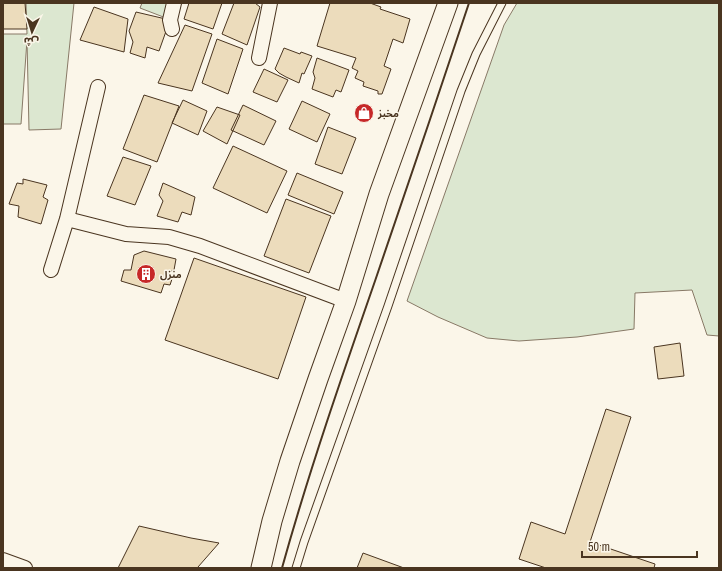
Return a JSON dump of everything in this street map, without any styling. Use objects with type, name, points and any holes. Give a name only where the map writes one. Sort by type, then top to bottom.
[{"type":"main road","points":[[262,568],[272,521],[290,461],[346,301],[378,194],[448,3]]},
{"type":"street","points":[[172,29],[170,20],[174,3]]},
{"type":"street","points":[[259,58],[270,3]]},
{"type":"street","points":[[51,270],[67,219],[98,87]]},
{"type":"street","points":[[67,219],[126,234],[170,237],[222,254],[346,301]]},
{"type":"street","points":[[3,560],[25,568]]},
{"type":"lane","points":[[296,568],[388,306],[461,91],[476,54],[502,3]]},
{"type":"green space","points":[[26,3],[74,3],[61,129],[29,130],[27,40],[21,124],[3,124],[3,34],[27,34]]},
{"type":"green space","points":[[142,3],[170,3],[166,18],[140,8]]},
{"type":"green space","points":[[517,3],[719,3],[719,336],[707,335],[692,290],[635,293],[634,329],[577,337],[519,341],[487,338],[438,317],[407,301],[504,25]]},
{"type":"building","points":[[3,3],[25,3],[27,29],[3,29]]},
{"type":"building","points":[[189,3],[222,3],[213,29],[184,19]]},
{"type":"building","points":[[234,3],[255,3],[260,7],[247,45],[222,34]]},
{"type":"building","points":[[330,3],[370,3],[381,7],[380,9],[410,19],[403,43],[393,39],[384,66],[391,69],[382,94],[378,94],[378,91],[363,86],[364,82],[355,78],[358,71],[352,68],[356,58],[317,46]]},
{"type":"building","points":[[94,7],[128,19],[124,52],[80,40]]},
{"type":"building","points":[[136,12],[170,20],[159,51],[147,47],[145,58],[130,53],[133,42],[129,31]]},
{"type":"building","points":[[185,25],[212,34],[192,91],[158,83]]},
{"type":"building","points":[[217,39],[243,49],[228,94],[202,83]]},
{"type":"building","points":[[284,48],[300,54],[301,52],[312,56],[304,74],[302,73],[299,83],[279,73],[275,69]]},
{"type":"building","points":[[317,58],[349,70],[341,92],[336,90],[333,97],[312,89],[315,78],[313,72]]},
{"type":"building","points":[[264,69],[288,80],[277,102],[253,92]]},
{"type":"building","points":[[144,95],[179,106],[157,162],[123,149]]},
{"type":"building","points":[[183,100],[207,111],[198,135],[172,123]]},
{"type":"building","points":[[302,101],[330,114],[317,142],[289,129]]},
{"type":"building","points":[[243,105],[276,121],[264,145],[231,130]]},
{"type":"building","points":[[217,107],[240,115],[227,144],[203,131]]},
{"type":"building","points":[[328,127],[356,138],[342,174],[315,164]]},
{"type":"building","points":[[233,146],[287,171],[267,213],[213,188]]},
{"type":"building","points":[[123,157],[151,166],[135,205],[107,196]]},
{"type":"building","points":[[297,173],[343,192],[334,214],[288,195]]},
{"type":"building","points":[[23,179],[47,185],[43,197],[48,200],[41,224],[18,217],[19,206],[9,204],[17,183],[23,184]]},
{"type":"building","points":[[163,183],[195,197],[191,215],[182,212],[178,222],[157,216],[163,201],[159,195]]},
{"type":"building","points":[[286,199],[331,216],[309,273],[264,256]]},
{"type":"building","name":"منزل","points":[[144,251],[176,259],[174,270],[169,272],[168,276],[172,279],[170,285],[164,284],[161,293],[121,281],[124,270],[131,270],[134,255]]},
{"type":"building","points":[[194,258],[306,297],[278,379],[165,340]]},
{"type":"building","points":[[680,343],[684,376],[658,379],[654,347]]},
{"type":"building","points":[[606,409],[631,417],[590,542],[655,564],[654,568],[546,568],[519,559],[531,522],[565,534]]},
{"type":"building","points":[[139,526],[219,543],[198,567],[199,568],[118,568]]},
{"type":"building","points":[[363,553],[404,568],[357,568]]},
{"type":"wall","points":[[282,568],[326,424],[469,3]]},
{"type":"place","name":"مخبز","points":[[364,113]]},
{"type":"place","name":"منزل","points":[[146,274]]}]
